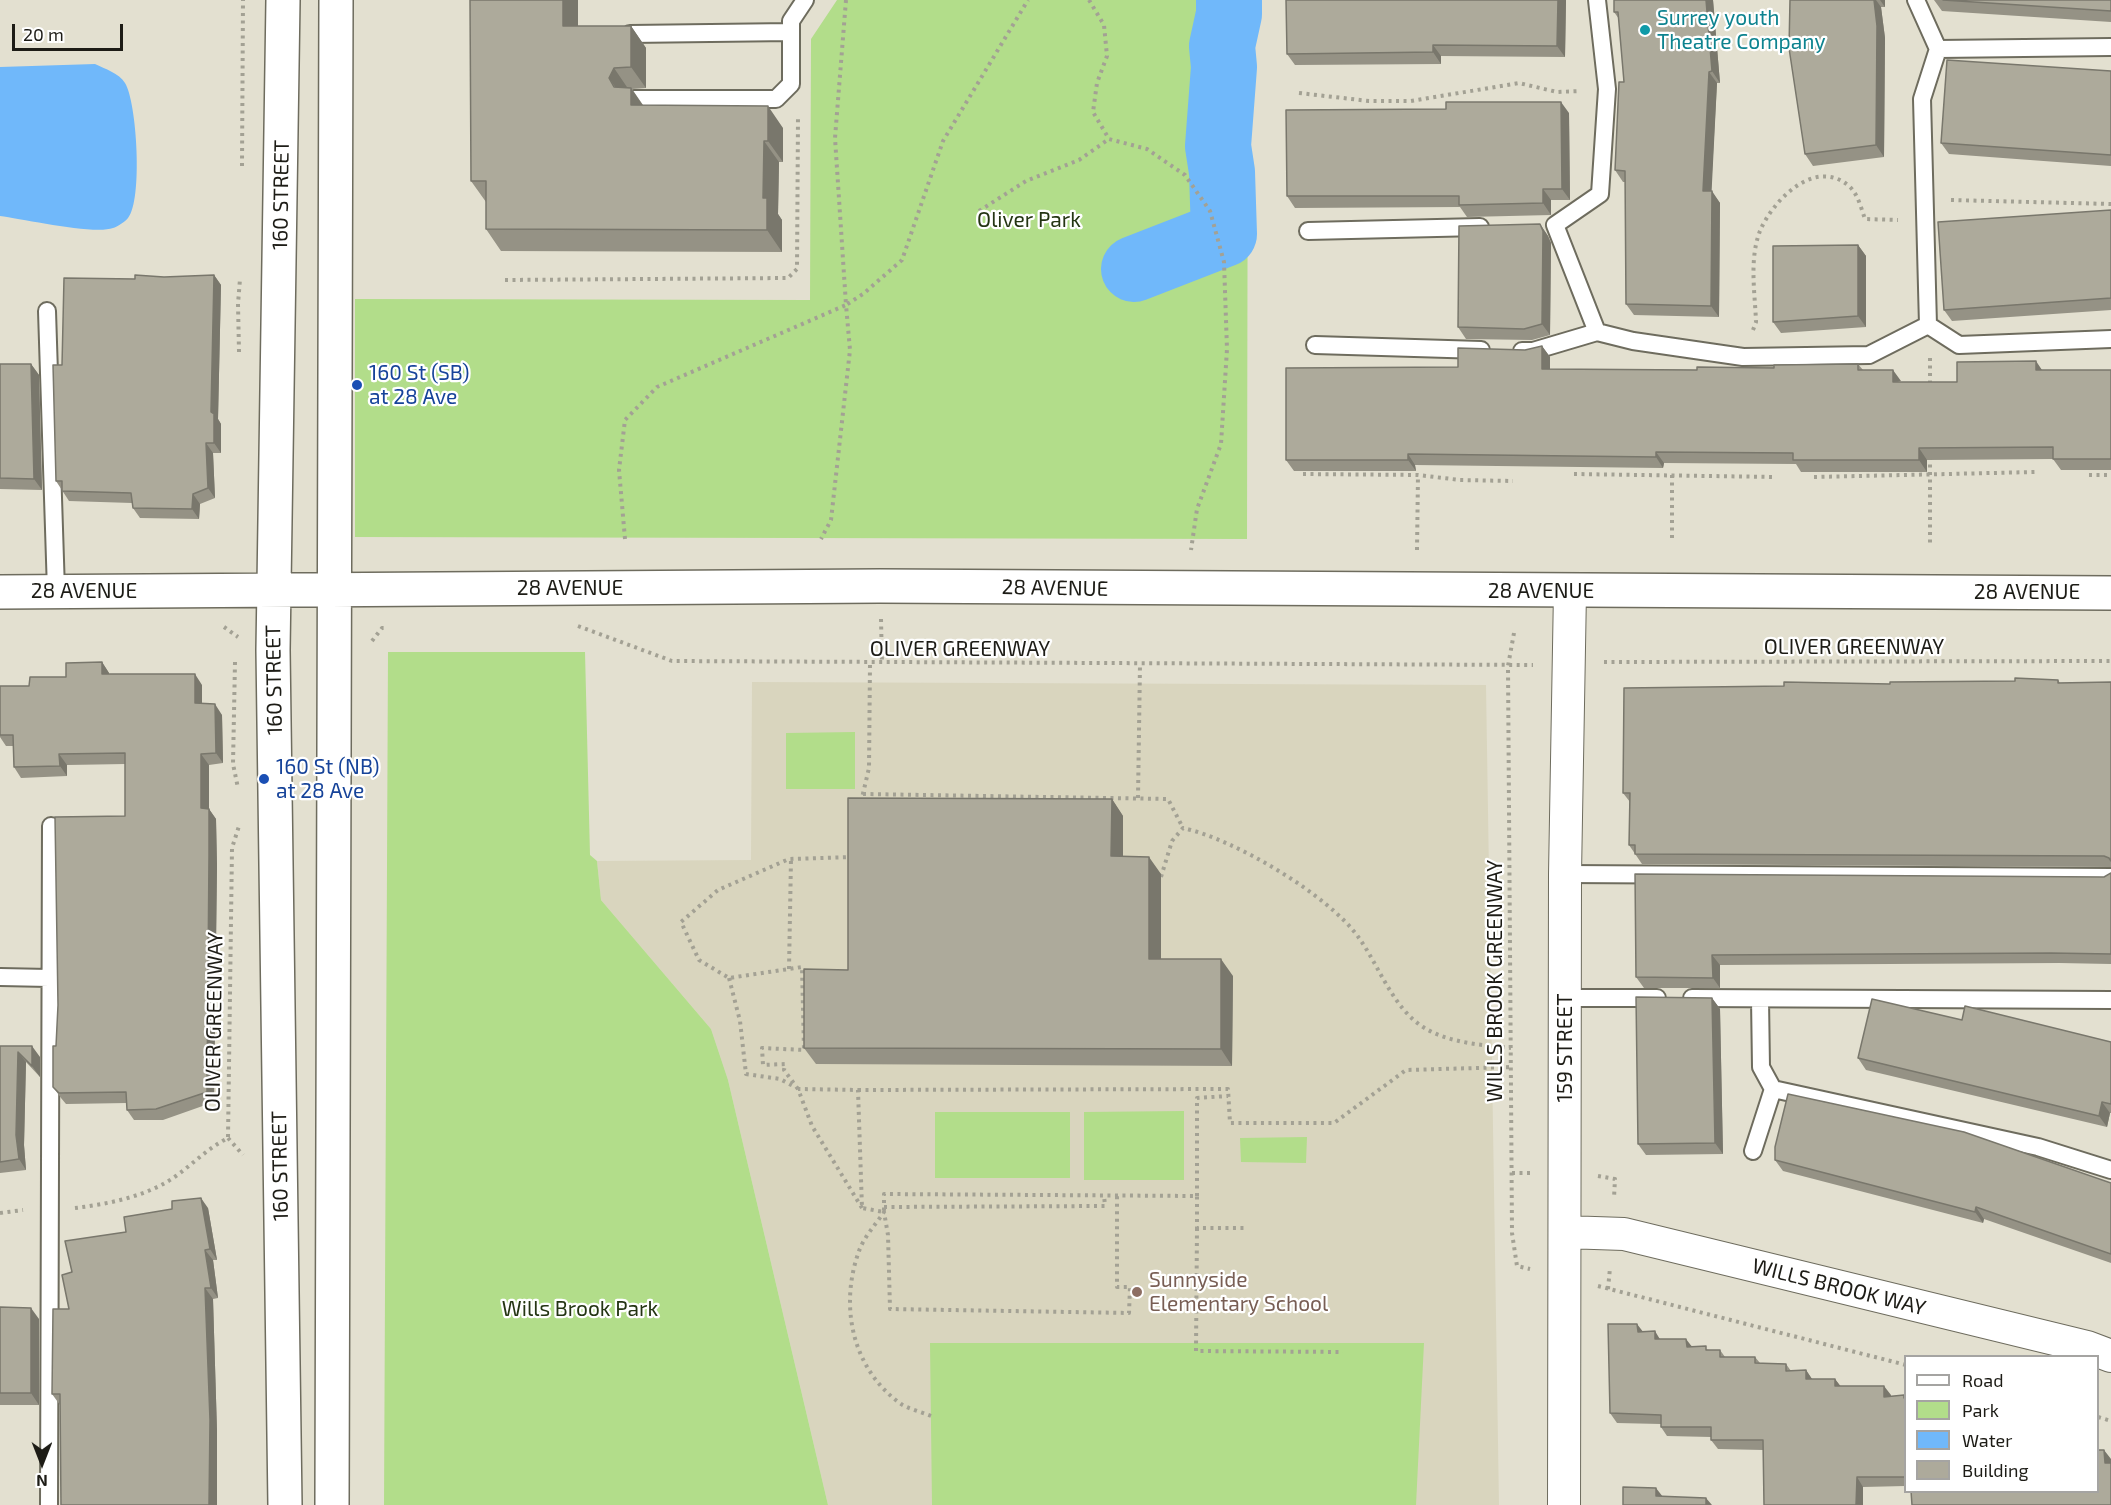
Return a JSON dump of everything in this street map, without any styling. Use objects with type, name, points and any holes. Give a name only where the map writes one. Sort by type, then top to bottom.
[{"type":"main road","name":"160 STREET","points":[[283,0],[274,590],[285,1505]]},
{"type":"main road","points":[[332,1505],[336,0]]},
{"type":"main road","name":"28 AVENUE","points":[[0,592],[880,585],[1570,591],[2111,592]]},
{"type":"street","name":"159 STREET","points":[[1564,1505],[1565,874],[1570,591]]},
{"type":"street","name":"WILLS BROOK WAY","points":[[1565,1232],[1624,1234],[2087,1347],[2111,1356]]},
{"type":"lane","points":[[634,99],[776,99],[791,84],[790,21],[805,0]]},
{"type":"lane","points":[[1597,0],[1607,89],[1600,194],[1550,225],[1597,332]]},
{"type":"lane","points":[[1916,0],[1938,50],[1922,99],[1928,325]]},
{"type":"lane","points":[[630,34],[791,32]]},
{"type":"lane","points":[[1938,50],[2111,47]]},
{"type":"lane","points":[[1308,231],[1496,226]]},
{"type":"lane","points":[[48,311],[56,591]]},
{"type":"lane","points":[[1928,325],[1959,345],[2111,339]]},
{"type":"lane","points":[[1315,345],[1533,351],[1597,332],[1633,341],[1743,357],[1869,355],[1928,325]]},
{"type":"lane","points":[[49,1505],[51,826]]},
{"type":"lane","points":[[1565,874],[2111,877]]},
{"type":"lane","points":[[0,977],[49,978]]},
{"type":"lane","points":[[1565,998],[2111,1000]]},
{"type":"lane","points":[[1753,1150],[1773,1089],[1761,1067],[1760,999]]},
{"type":"lane","points":[[1773,1089],[2038,1147],[2111,1170]]},
{"type":"path","points":[[821,539],[831,520],[850,350],[835,138],[846,0]]},
{"type":"path","points":[[625,539],[619,470],[625,420],[657,387],[846,305],[863,294],[902,260],[943,141],[1028,0]]},
{"type":"path","points":[[1089,0],[1104,26],[1107,56],[1097,83],[1093,112],[1109,139],[1147,148],[1185,175],[1210,211],[1224,262],[1227,349],[1221,444],[1197,509],[1191,550]]},
{"type":"path","points":[[1299,93],[1369,100],[1411,100],[1519,83],[1557,92],[1607,89]]},
{"type":"path","points":[[505,280],[788,278],[797,269],[798,114]]},
{"type":"path","points":[[980,211],[1026,181],[1079,160],[1109,139]]},
{"type":"path","points":[[1743,357],[1756,322],[1754,262],[1760,231],[1775,205],[1792,187],[1814,178],[1833,177],[1850,187],[1858,200],[1864,219],[1910,220]]},
{"type":"path","points":[[1944,200],[2111,204]]},
{"type":"path","points":[[1928,325],[1930,392]]},
{"type":"path","points":[[1930,450],[1930,543]]},
{"type":"path","points":[[1814,477],[2036,472]]},
{"type":"path","points":[[1303,474],[1418,475],[1460,480],[1513,481]]},
{"type":"path","points":[[1575,474],[1776,477]]},
{"type":"path","points":[[1417,550],[1418,475]]},
{"type":"path","points":[[1672,475],[1672,541]]},
{"type":"path","points":[[2089,475],[2111,475]]},
{"type":"path","points":[[881,618],[882,664]]},
{"type":"path","name":"OLIVER GREENWAY","points":[[566,626],[577,626],[672,661],[882,664],[1508,666],[1544,664]]},
{"type":"path","points":[[382,628],[392,627]]},
{"type":"path","name":"WILLS BROOK GREENWAY","points":[[1514,633],[1508,666],[1512,1233],[1517,1266],[1537,1270]]},
{"type":"path","name":"OLIVER GREENWAY","points":[[1598,662],[2111,661]]},
{"type":"path","points":[[857,813],[869,768],[870,663]]},
{"type":"path","points":[[1138,798],[1140,664]]},
{"type":"path","points":[[234,666],[233,773],[240,791]]},
{"type":"path","points":[[863,794],[1168,799],[1183,828]]},
{"type":"path","name":"OLIVER GREENWAY","points":[[0,1213],[100,1205],[134,1196],[174,1178],[213,1146],[228,1138],[232,848],[236,832],[243,820]]},
{"type":"path","points":[[1183,828],[1198,831],[1295,880],[1343,917],[1359,937],[1403,1008],[1422,1027],[1471,1044],[1511,1048]]},
{"type":"path","points":[[1161,877],[1172,841],[1183,828]]},
{"type":"path","points":[[856,849],[855,857],[791,859],[718,890],[681,922],[699,960],[729,978],[802,967],[804,1050],[762,1048],[764,1065],[785,1064],[784,1071],[798,1089],[812,1126],[862,1208]]},
{"type":"path","points":[[789,969],[791,859]]},
{"type":"path","points":[[729,978],[740,1021],[746,1074],[780,1079],[798,1089],[1228,1089],[1230,1123],[1334,1123],[1406,1071],[1511,1067]]},
{"type":"path","points":[[858,1090],[862,1208]]},
{"type":"path","points":[[1228,1096],[1197,1098],[1196,1350],[1343,1352]]},
{"type":"path","points":[[1593,1176],[1615,1179],[1614,1201]]},
{"type":"path","points":[[1117,1196],[1117,1287],[1130,1287],[1129,1313],[890,1309],[888,1235],[884,1194],[1197,1196]]},
{"type":"path","points":[[862,1208],[1105,1206],[1104,1196]]},
{"type":"path","points":[[884,1209],[859,1250],[851,1283],[849,1311],[856,1346],[875,1380],[902,1405],[931,1416]]},
{"type":"path","points":[[1197,1228],[1247,1228]]},
{"type":"path","points":[[1608,1289],[1610,1261]]},
{"type":"path","points":[[1588,1283],[1904,1365]]},
{"type":"shaded area","name":"Sunnyside Elementary School","points":[[752,682],[1486,685],[1499,1505],[828,1505],[728,1080],[711,1029],[601,900],[597,861],[751,860]]},
{"type":"green space","name":"Oliver Park","points":[[837,0],[1248,0],[1247,539],[355,537],[355,299],[810,300],[811,39]]},
{"type":"green space","name":"Wills Brook Park","points":[[388,652],[585,652],[590,855],[597,861],[601,900],[711,1029],[728,1080],[828,1505],[384,1505]]},
{"type":"green space","points":[[855,732],[855,789],[786,789],[786,733]]},
{"type":"green space","points":[[1184,1111],[1184,1180],[1084,1180],[1084,1112]]},
{"type":"green space","points":[[935,1112],[1070,1112],[1070,1178],[935,1178]]},
{"type":"green space","points":[[1307,1137],[1306,1163],[1241,1162],[1240,1138]]},
{"type":"green space","points":[[930,1343],[1424,1343],[1416,1505],[932,1505]]},
{"type":"water","points":[[95,64],[112,72],[125,83],[133,110],[137,173],[133,208],[128,218],[113,228],[91,230],[0,216],[0,67]]},
{"type":"building","points":[[470,0],[563,0],[563,26],[631,26],[631,67],[614,68],[609,78],[614,87],[631,88],[631,105],[768,106],[768,141],[764,141],[763,198],[767,198],[767,230],[486,229],[486,181],[471,181]]},
{"type":"building","points":[[1286,0],[1558,0],[1557,46],[1433,45],[1433,52],[1287,54]]},
{"type":"building","points":[[1614,0],[1706,0],[1712,71],[1709,72],[1703,191],[1712,191],[1711,306],[1626,304],[1625,171],[1615,170],[1619,82],[1624,82],[1618,12],[1614,12]]},
{"type":"building","points":[[1790,0],[1874,0],[1877,26],[1876,145],[1805,154],[1789,48]]},
{"type":"building","points":[[1943,0],[2111,0],[2111,11]]},
{"type":"building","points":[[1947,60],[2111,71],[2111,155],[1941,143]]},
{"type":"building","points":[[1446,102],[1561,102],[1562,189],[1543,189],[1543,203],[1459,205],[1459,196],[1287,196],[1286,110],[1446,109]]},
{"type":"building","points":[[2111,210],[2111,298],[1944,310],[1938,222]]},
{"type":"building","points":[[1540,224],[1543,231],[1542,324],[1524,329],[1458,327],[1459,226]]},
{"type":"building","points":[[1858,245],[1858,316],[1773,322],[1773,246]]},
{"type":"building","points":[[135,275],[164,277],[214,275],[211,412],[214,414],[214,443],[206,443],[208,488],[193,494],[192,509],[133,508],[131,493],[62,491],[62,481],[56,481],[53,365],[62,365],[64,278],[135,279]]},
{"type":"building","points":[[1542,346],[1542,369],[1697,370],[1697,367],[1774,368],[1774,365],[1858,364],[1858,370],[1893,370],[1893,382],[1957,382],[1957,362],[2036,361],[2036,370],[2111,370],[2111,459],[2053,459],[2053,447],[1919,448],[1919,460],[1793,460],[1793,453],[1656,452],[1656,457],[1408,454],[1408,460],[1286,460],[1286,368],[1458,367],[1458,348],[1525,350]]},
{"type":"building","points":[[0,364],[31,364],[34,479],[0,478]]},
{"type":"building","points":[[102,662],[102,674],[195,674],[195,703],[215,704],[216,753],[201,754],[201,808],[209,809],[207,1092],[156,1109],[127,1110],[126,1092],[59,1093],[53,1087],[53,1046],[56,1046],[58,1005],[55,817],[125,816],[125,753],[59,754],[60,766],[14,767],[13,735],[0,735],[0,686],[29,686],[30,677],[66,677],[66,663]]},
{"type":"building","points":[[2015,678],[2058,680],[2058,683],[2111,682],[2111,861],[2104,856],[1635,854],[1635,845],[1629,845],[1630,793],[1623,793],[1624,688],[1784,686],[1784,682],[1890,684],[1890,682],[2015,681]]},
{"type":"building","points":[[848,798],[1112,799],[1111,856],[1149,857],[1149,959],[1221,959],[1221,1049],[804,1048],[804,969],[848,970]]},
{"type":"building","points":[[2111,873],[2111,954],[1712,955],[1713,978],[1636,977],[1635,874],[2104,877]]},
{"type":"building","points":[[1636,997],[1712,998],[1715,1143],[1638,1144]]},
{"type":"building","points":[[1872,999],[1962,1020],[1965,1006],[2111,1042],[2111,1104],[2102,1102],[2099,1116],[1858,1058]]},
{"type":"building","points":[[0,1046],[32,1046],[32,1066],[18,1052],[16,1135],[19,1159],[0,1162]]},
{"type":"building","points":[[1788,1094],[1964,1132],[2111,1183],[2111,1254],[1976,1207],[1975,1212],[1775,1160],[1775,1147]]},
{"type":"building","points":[[201,1198],[210,1249],[205,1250],[211,1288],[205,1288],[210,1420],[209,1505],[61,1505],[60,1394],[52,1394],[53,1309],[69,1309],[62,1275],[72,1272],[65,1241],[126,1232],[124,1217],[172,1209],[172,1201]]},
{"type":"building","points":[[0,1307],[31,1308],[31,1393],[0,1393]]},
{"type":"building","points":[[1608,1324],[1637,1324],[1638,1332],[1655,1331],[1655,1339],[1686,1339],[1687,1347],[1706,1346],[1706,1350],[1720,1350],[1720,1357],[1755,1357],[1755,1363],[1786,1364],[1786,1371],[1806,1370],[1806,1379],[1835,1379],[1835,1386],[1884,1386],[1884,1397],[1904,1395],[1904,1477],[1857,1477],[1856,1505],[1764,1505],[1763,1440],[1711,1440],[1711,1427],[1661,1427],[1661,1415],[1610,1413]]},
{"type":"building","points":[[2099,1450],[2104,1450],[2105,1463],[2111,1463],[2111,1505],[1912,1505],[1911,1493],[2099,1493]]},
{"type":"building","points":[[1623,1487],[1656,1488],[1656,1496],[1706,1498],[1706,1505],[1623,1505]]},
{"type":"waterway","points":[[1134,269],[1224,234],[1222,172],[1218,146],[1224,67],[1222,46],[1229,14],[1229,0]]},
{"type":"place","name":"Surrey youth Theatre Company","points":[[1645,30]]},
{"type":"place","name":"160 St (SB) at 28 Ave","points":[[357,385]]},
{"type":"place","name":"160 St (NB) at 28 Ave","points":[[264,779]]},
{"type":"place","name":"Sunnyside Elementary School","points":[[1137,1292]]}]
